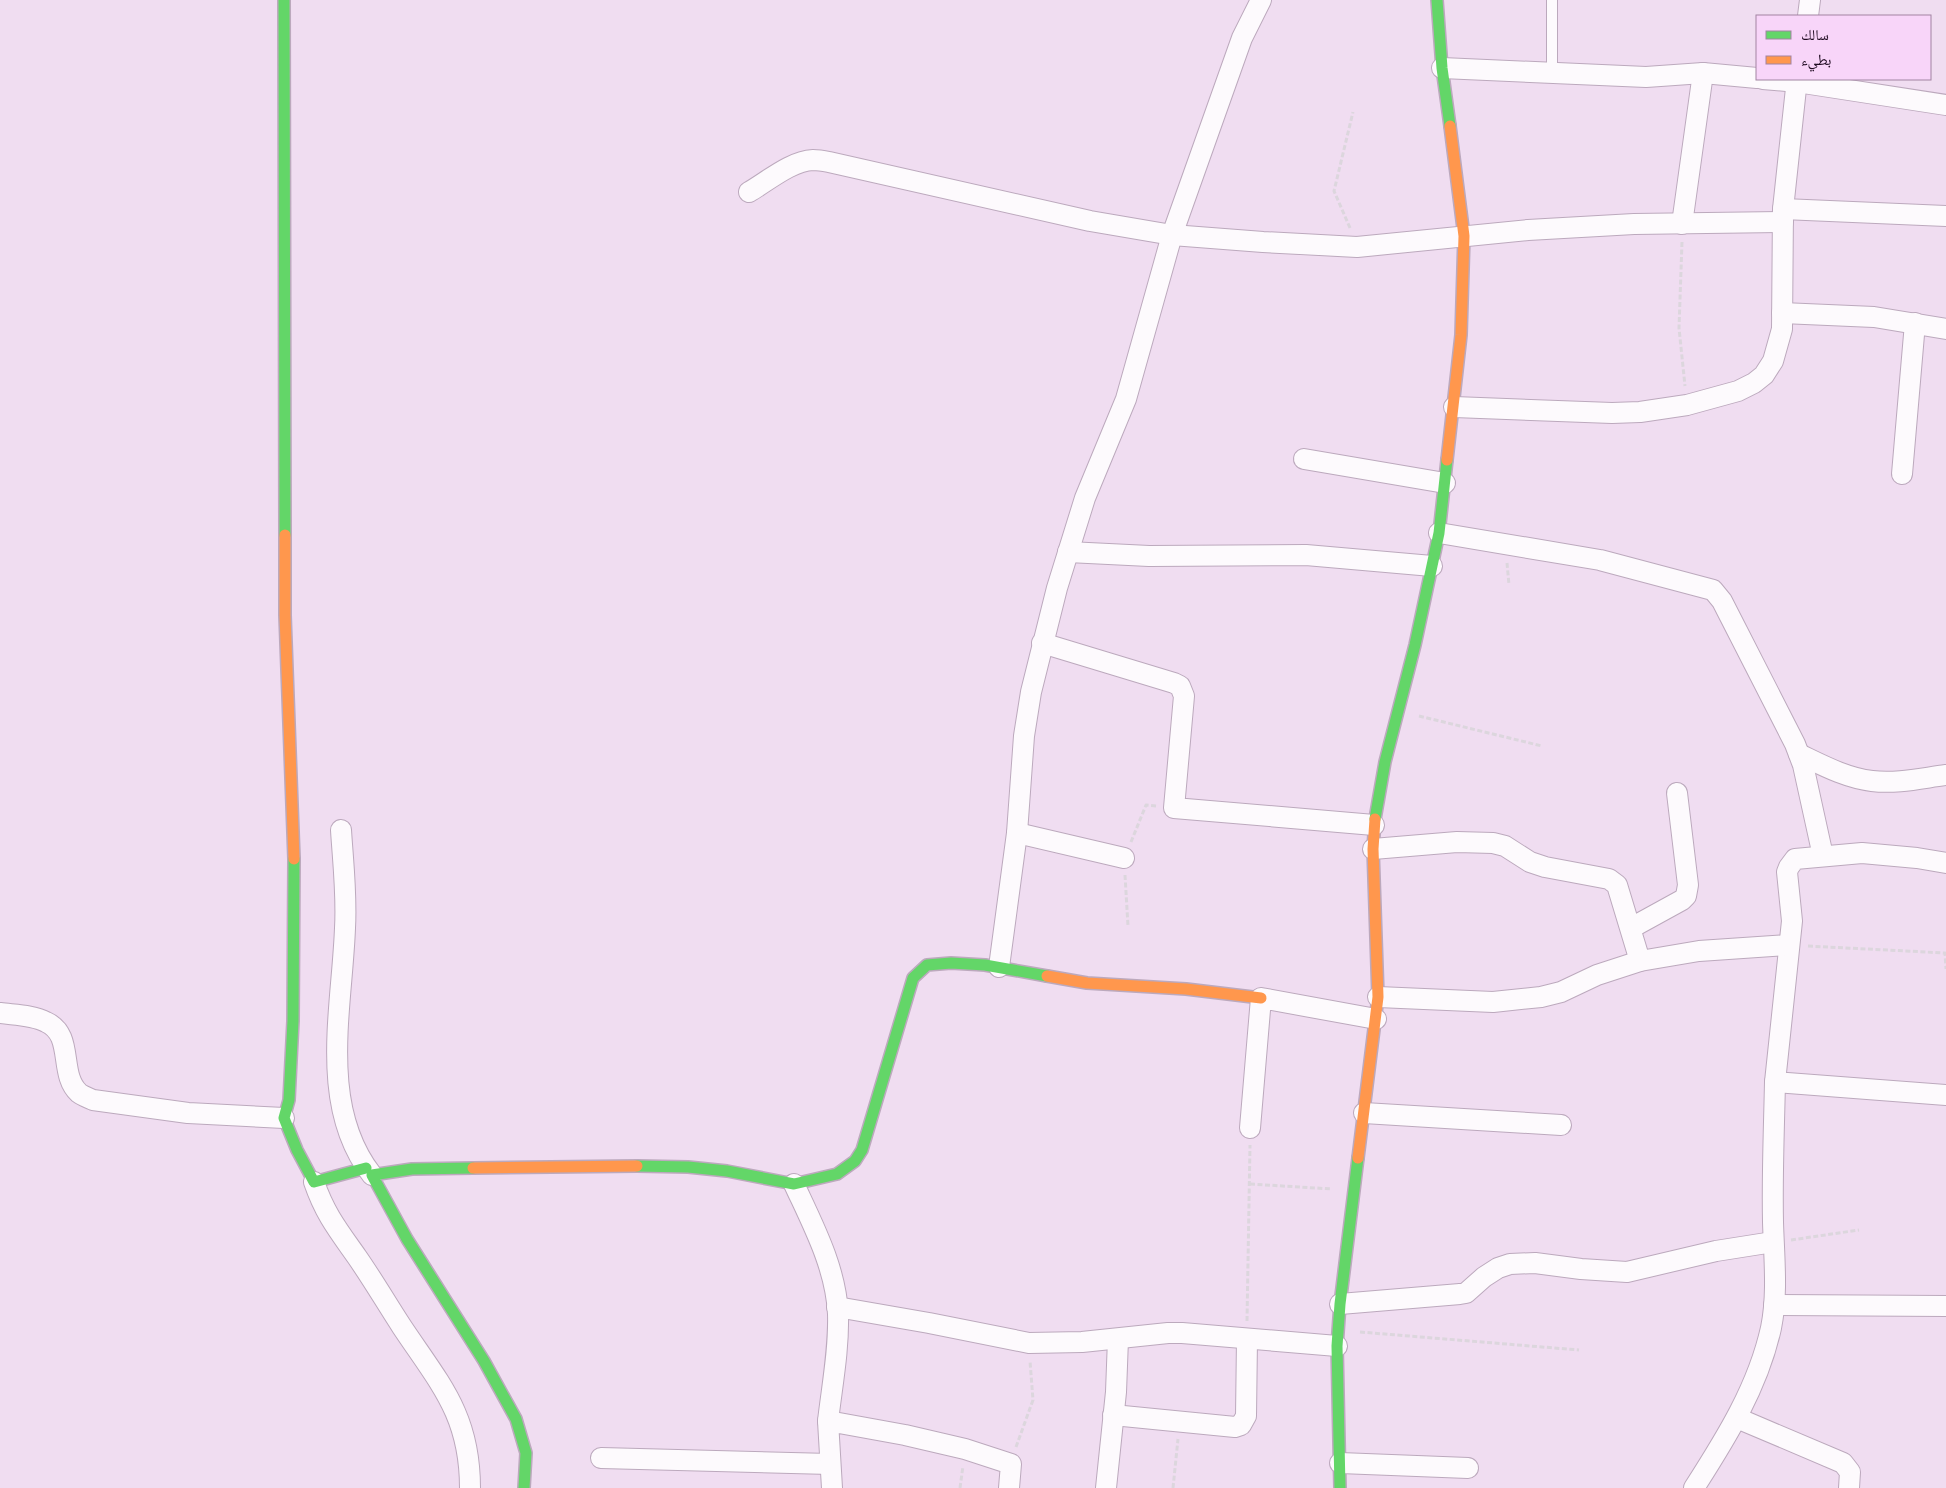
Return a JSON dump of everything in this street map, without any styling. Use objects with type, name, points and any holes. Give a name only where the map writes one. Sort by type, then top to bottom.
[{"type":"street","points":[[284,0],[285,615],[294,864],[293,1022],[290,1092],[284,1118],[297,1150],[334,1227],[356,1256],[445,1389],[465,1435],[469,1456],[470,1488]]},
{"type":"street","points":[[999,967],[1017,833],[1024,736],[1042,643],[1085,498],[1126,399],[1172,236],[1242,38],[1261,0]]},
{"type":"street","points":[[1340,1488],[1338,1338],[1340,1304],[1378,997],[1373,849],[1374,825],[1385,762],[1415,645],[1439,533],[1461,334],[1464,236],[1442,68],[1437,0]]},
{"type":"street","points":[[1808,15],[1810,0]]},
{"type":"street","points":[[1442,68],[1646,77],[1703,73],[1756,78]]},
{"type":"street","points":[[1682,224],[1703,73]]},
{"type":"street","points":[[1454,407],[1612,413],[1640,412],[1688,405],[1738,391],[1754,383],[1764,375],[1773,361],[1782,329],[1783,216],[1797,80],[1946,105]]},
{"type":"street","points":[[749,192],[789,168],[802,162],[813,160],[1090,221],[1172,236],[1358,247],[1528,230],[1634,224],[1682,224],[1783,216],[1946,216]]},
{"type":"street","points":[[1782,313],[1874,317],[1946,329]]},
{"type":"street","points":[[1902,474],[1915,323]]},
{"type":"street","points":[[1304,459],[1445,483]]},
{"type":"street","points":[[1439,533],[1600,560],[1713,590],[1722,601],[1785,722],[1799,754],[1823,856]]},
{"type":"street","points":[[1068,552],[1149,556],[1306,555],[1432,566]]},
{"type":"street","points":[[1042,643],[1180,686],[1184,696],[1174,808],[1374,825]]},
{"type":"street","points":[[1799,754],[1840,772],[1871,781],[1889,782],[1946,775]]},
{"type":"street","points":[[1631,928],[1686,896],[1688,886],[1677,793]]},
{"type":"street","points":[[341,830],[346,926],[337,1046],[339,1087],[344,1119],[351,1140],[407,1240],[484,1361],[516,1419],[526,1453],[524,1488]]},
{"type":"street","points":[[1017,833],[1124,858]]},
{"type":"street","points":[[1373,849],[1473,841],[1499,844],[1530,862],[1545,867],[1613,881],[1617,885],[1640,960]]},
{"type":"street","points":[[1694,1488],[1737,1418],[1755,1378],[1764,1352],[1774,1305],[1773,1182],[1775,1082],[1792,921],[1787,872],[1789,867],[1795,859],[1862,853],[1886,854],[1946,863]]},
{"type":"street","points":[[1378,997],[1493,1002],[1541,997],[1561,992],[1640,960],[1699,951],[1789,945]]},
{"type":"street","points":[[314,1182],[369,1171],[412,1169],[659,1166],[727,1171],[794,1184],[837,1174],[847,1168],[859,1155],[912,984],[919,971],[927,965],[940,962],[999,967],[1087,984],[1186,989],[1261,998],[1376,1019]]},
{"type":"street","points":[[1250,1128],[1261,998]]},
{"type":"street","points":[[0,1013],[40,1020],[54,1027],[61,1035],[68,1075],[72,1085],[80,1094],[93,1100],[188,1112],[284,1118]]},
{"type":"street","points":[[1775,1082],[1946,1095]]},
{"type":"street","points":[[1364,1113],[1561,1125]]},
{"type":"street","points":[[794,1184],[827,1261],[837,1307],[838,1339],[828,1421],[832,1488]]},
{"type":"street","points":[[1340,1304],[1466,1293],[1484,1277],[1498,1268],[1510,1264],[1535,1263],[1627,1272],[1716,1251],[1773,1242]]},
{"type":"street","points":[[1774,1305],[1946,1306]]},
{"type":"street","points":[[837,1307],[1029,1343],[1118,1339],[1168,1333],[1247,1339],[1338,1338]]},
{"type":"street","points":[[1106,1488],[1118,1339]]},
{"type":"street","points":[[1113,1415],[1235,1427],[1244,1421],[1247,1339]]},
{"type":"street","points":[[1737,1418],[1843,1463],[1850,1472],[1850,1488]]},
{"type":"street","points":[[828,1421],[905,1435],[965,1449],[1010,1464],[1010,1488]]},
{"type":"street","points":[[601,1458],[830,1464]]},
{"type":"street","points":[[1340,1463],[1468,1468]]},
{"type":"lane","points":[[1552,0],[1552,74]]},
{"type":"path","points":[[1353,112],[1334,190],[1358,247]]},
{"type":"path","points":[[1682,224],[1678,328],[1688,405]]},
{"type":"path","points":[[1397,711],[1542,746]]},
{"type":"path","points":[[1128,926],[1124,858],[1146,805],[1174,808]]},
{"type":"path","points":[[1789,945],[1945,953],[1946,969]]},
{"type":"path","points":[[1247,1339],[1250,1128]]},
{"type":"path","points":[[1250,1184],[1353,1190]]},
{"type":"path","points":[[1773,1242],[1859,1230]]},
{"type":"path","points":[[1338,1338],[1579,1350]]},
{"type":"path","points":[[1010,1464],[1033,1400],[1029,1343]]},
{"type":"path","points":[[1173,1488],[1180,1422]]},
{"type":"traffic: fast","points":[[284,0],[285,535]]},
{"type":"traffic: fast","points":[[1437,0],[1442,68],[1450,126]]},
{"type":"traffic: fast","points":[[1375,819],[1385,762],[1415,645],[1439,533],[1447,460]]},
{"type":"traffic: fast","points":[[294,859],[293,1021],[289,1100],[284,1118],[297,1150],[314,1182],[366,1168]]},
{"type":"traffic: fast","points":[[637,1166],[688,1167],[727,1171],[794,1184],[837,1174],[855,1161],[862,1150],[913,978],[927,965],[951,963],[985,965],[1047,976]]},
{"type":"traffic: fast","points":[[1340,1488],[1337,1346],[1340,1304],[1358,1158]]},
{"type":"traffic: fast","points":[[473,1168],[412,1169],[372,1175],[407,1239],[484,1361],[516,1419],[526,1453],[524,1488]]},
{"type":"traffic: slow","points":[[1447,460],[1461,335],[1464,236],[1450,126]]},
{"type":"traffic: slow","points":[[285,535],[285,615],[294,859]]},
{"type":"traffic: slow","points":[[1358,1158],[1378,997],[1373,849],[1375,819]]},
{"type":"traffic: slow","points":[[1047,976],[1087,983],[1186,989],[1261,998]]},
{"type":"traffic: slow","points":[[473,1168],[637,1166]]}]
